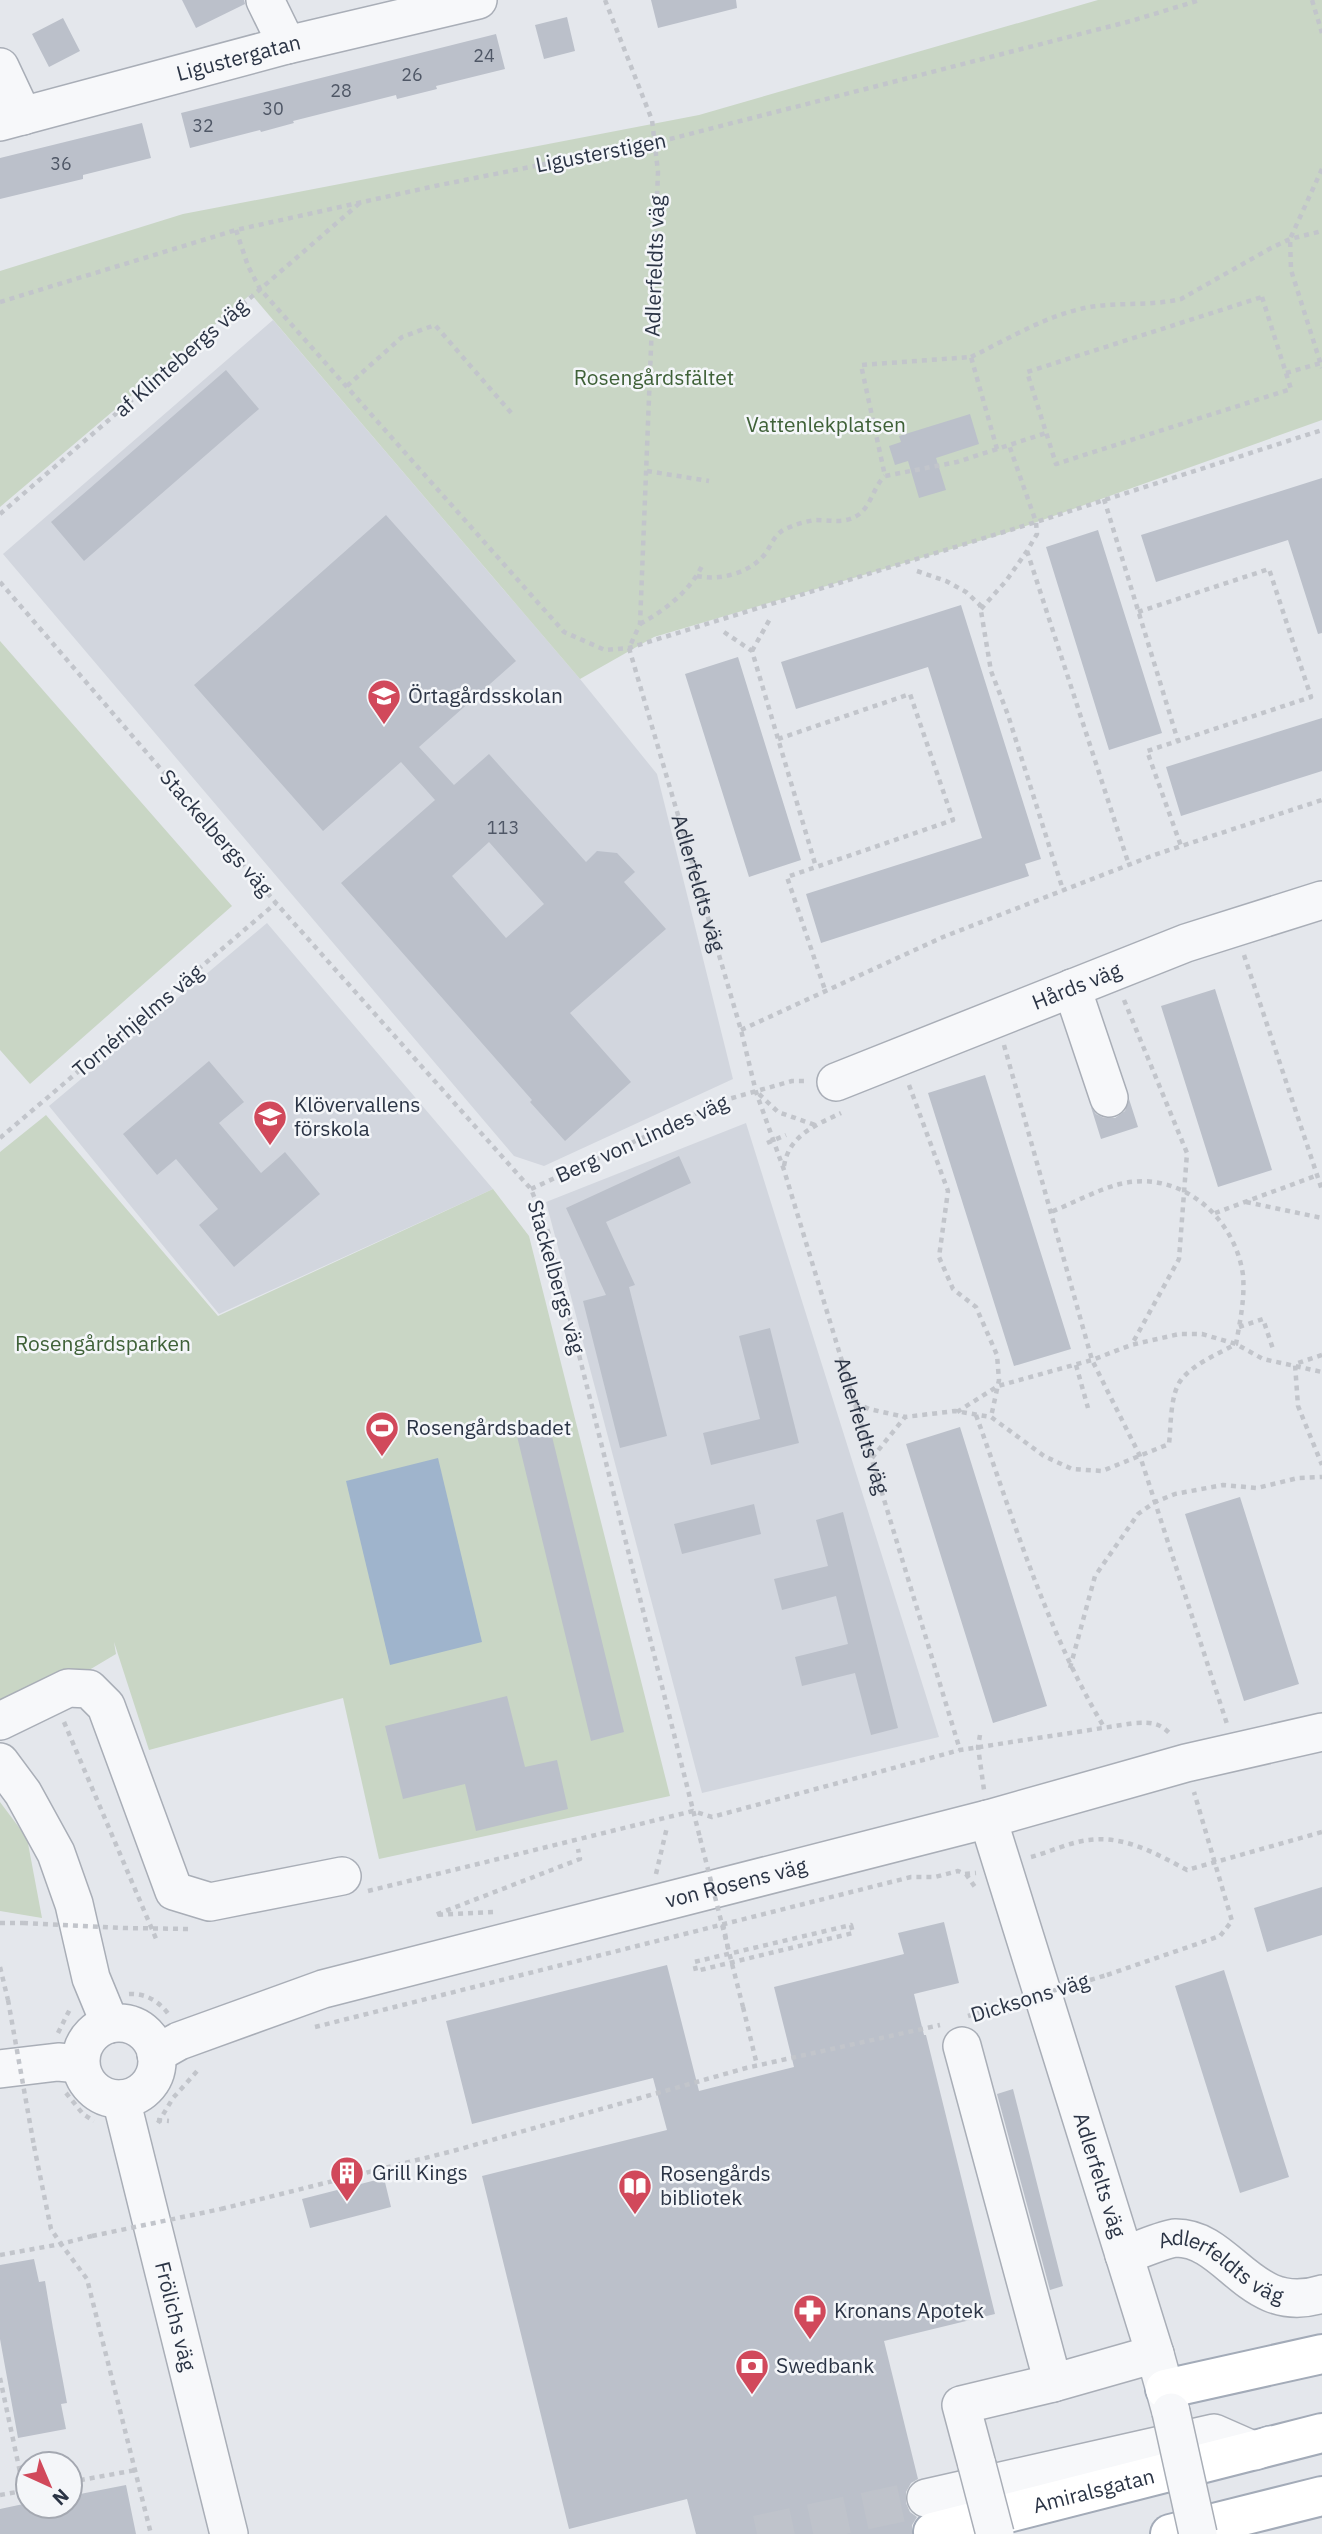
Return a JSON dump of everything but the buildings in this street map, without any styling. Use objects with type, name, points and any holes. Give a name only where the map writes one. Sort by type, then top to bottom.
[{"type":"main road","points":[[1164,2385],[1322,2354]]},
{"type":"main road","name":"Amiralsgatan","points":[[929,2515],[1255,2451],[1322,2433]]},
{"type":"main road","points":[[1170,2534],[1322,2496]]},
{"type":"street","points":[[265,0],[286,45]]},
{"type":"street","name":"Ligustergatan","points":[[12,119],[286,45],[478,0]]},
{"type":"street","points":[[0,67],[12,119]]},
{"type":"street","name":"Hårds väg","points":[[836,1082],[902,1070],[1008,1030],[1072,988],[1126,985],[1240,940],[1322,900]]},
{"type":"street","points":[[1072,988],[1109,1098]]},
{"type":"street","points":[[0,1721],[68,1688],[89,1689],[106,1706],[174,1891],[210,1902],[353,1884]]},
{"type":"street","name":"von Rosens väg","points":[[156,2054],[179,2041],[323,1989],[988,1819],[1186,1763],[1322,1732]]},
{"type":"street","points":[[0,1762],[23,1793],[56,1853],[74,1904],[90,1978],[110,2024]]},
{"type":"street","name":"Adlerfelts väg","points":[[988,1819],[1164,2385],[1198,2534]]},
{"type":"street","points":[[110,2024],[134,2026],[144,2033],[156,2054],[152,2079],[134,2096],[121,2099],[106,2097],[94,2090],[85,2078],[80,2064],[88,2039],[97,2029],[110,2024]]},
{"type":"street","points":[[958,2029],[1053,2383]]},
{"type":"street","points":[[0,2069],[58,2062],[80,2064]]},
{"type":"street","name":"Frölichs väg","points":[[121,2099],[229,2534]]},
{"type":"street","name":"Adlerfeldts väg","points":[[1124,2255],[1175,2238],[1202,2242],[1254,2286],[1289,2299],[1322,2294]]},
{"type":"street","points":[[995,2534],[961,2405],[1053,2383],[1164,2385]]},
{"type":"street","name":"Amiralsgatan","points":[[1255,2451],[1322,2422]]},
{"type":"path","name":"Adlerfeldts väg","points":[[605,0],[652,120],[658,172],[640,624],[629,648],[741,1030],[756,1093],[774,1140],[960,1751],[712,1817],[693,1811]]},
{"type":"path","name":"Ligusterstigen","points":[[0,302],[236,230],[656,143],[1131,21],[1200,0]]},
{"type":"path","points":[[1312,0],[1322,33]]},
{"type":"path","points":[[1286,373],[1321,366],[1291,270],[1290,239],[1322,169]]},
{"type":"path","name":"af Klintebergs väg","points":[[0,514],[362,202]]},
{"type":"path","points":[[236,230],[248,266],[260,289],[564,632],[605,650],[629,648],[1322,430]]},
{"type":"path","points":[[885,476],[861,365],[971,357],[1020,332],[1080,309],[1165,303],[1181,299],[1271,248],[1290,239],[1322,231]]},
{"type":"path","points":[[1262,297],[1291,389],[1056,464],[1046,433],[1027,372],[1262,297]]},
{"type":"path","points":[[347,386],[402,337],[435,325],[513,415]]},
{"type":"path","points":[[971,357],[997,449]]},
{"type":"path","points":[[697,576],[712,579],[727,576],[757,562],[766,553],[776,535],[804,522],[836,522],[856,517],[867,507],[878,483],[885,476],[957,462],[1046,433]]},
{"type":"path","points":[[981,609],[1006,581],[1037,534],[1036,522],[1009,446]]},
{"type":"path","points":[[647,471],[709,481]]},
{"type":"path","points":[[1104,499],[1178,741]]},
{"type":"path","points":[[1027,551],[1129,865]]},
{"type":"path","points":[[640,624],[662,611],[688,588],[702,566]]},
{"type":"path","points":[[1138,612],[1269,569],[1311,697],[1147,751],[1181,846]]},
{"type":"path","points":[[917,571],[967,592],[980,605],[991,671],[1008,715],[1063,890]]},
{"type":"path","name":"Stackelbergs väg","points":[[0,582],[276,903],[531,1189],[548,1231],[757,2066]]},
{"type":"path","points":[[752,651],[771,617]]},
{"type":"path","points":[[723,632],[752,651],[816,867]]},
{"type":"path","points":[[778,739],[910,694],[953,820],[787,877],[825,990]]},
{"type":"path","points":[[741,1030],[943,937],[1181,846],[1322,800]]},
{"type":"path","name":"Tornérhjelms väg","points":[[0,1138],[276,903]]},
{"type":"path","points":[[1240,940],[1322,1190]]},
{"type":"path","points":[[1126,985],[1187,1153],[1179,1259],[1131,1345]]},
{"type":"path","points":[[1008,1030],[1051,1212],[1092,1360],[1140,1456],[1229,1732]]},
{"type":"path","points":[[902,1070],[948,1191],[939,1257],[953,1289],[976,1307],[997,1355],[998,1386],[991,1417]]},
{"type":"path","name":"Berg von Lindes väg","points":[[531,1189],[725,1100],[792,1081],[836,1082]]},
{"type":"path","points":[[756,1093],[778,1111],[816,1125]]},
{"type":"path","points":[[766,1143],[786,1135]]},
{"type":"path","points":[[1215,1213],[1318,1175]]},
{"type":"path","points":[[854,1403],[905,1417],[957,1412],[991,1417],[1044,1456],[1072,1469],[1102,1471],[1170,1444],[1172,1404],[1180,1381],[1198,1366],[1236,1344],[1243,1308],[1242,1274],[1233,1243],[1215,1213],[1186,1191],[1153,1182],[1122,1184],[1051,1212]]},
{"type":"path","points":[[1246,1202],[1322,1218]]},
{"type":"path","points":[[1239,1327],[1263,1319],[1273,1349]]},
{"type":"path","points":[[957,1412],[998,1386],[1076,1365],[1131,1345],[1179,1334],[1202,1334],[1236,1344],[1263,1359],[1296,1364],[1322,1372]]},
{"type":"path","points":[[1296,1364],[1322,1355]]},
{"type":"path","points":[[1296,1364],[1298,1406],[1322,1465]]},
{"type":"path","points":[[1076,1365],[1088,1408]]},
{"type":"path","points":[[976,1415],[1035,1581],[1070,1668],[1104,1727]]},
{"type":"path","points":[[872,1458],[905,1417]]},
{"type":"path","points":[[1070,1668],[1095,1576],[1138,1514],[1155,1502],[1175,1494],[1223,1485],[1257,1488],[1298,1478],[1322,1477]]},
{"type":"path","points":[[53,1695],[157,1941]]},
{"type":"path","points":[[980,1735],[978,1747],[988,1819]]},
{"type":"path","points":[[353,1884],[693,1811]]},
{"type":"path","points":[[656,1874],[667,1827]]},
{"type":"path","points":[[1022,1860],[1089,1840],[1119,1841],[1153,1852],[1187,1870],[1322,1832]]},
{"type":"path","points":[[495,1912],[435,1915],[580,1858],[578,1849]]},
{"type":"path","name":"Dicksons väg","points":[[0,2255],[220,2209],[453,2151],[757,2066],[958,2029],[994,2007],[1107,1975],[1220,1936],[1231,1921],[1213,1861]]},
{"type":"path","points":[[310,2029],[911,1877],[935,1877]]},
{"type":"path","points":[[0,1923],[179,1931],[200,1928]]},
{"type":"path","points":[[723,1924],[729,1953]]},
{"type":"path","points":[[851,1925],[853,1933],[696,1971],[694,1962],[729,1953],[851,1925]]},
{"type":"path","points":[[0,1967],[51,2229],[87,2279],[151,2534]]},
{"type":"path","points":[[202,2076],[196,2071],[204,2065]]},
{"type":"path","points":[[159,2120],[169,2121]]},
{"type":"path","points":[[0,2378],[17,2450]]},
{"type":"path","points":[[84,2479],[136,2470]]},
{"type":"shaded area","name":"Örtagårdsskolan","points":[[273,320],[580,679],[657,774],[733,1079],[544,1166],[514,1156],[3,554]]},
{"type":"shaded area","name":"Klövervallens förskola","points":[[267,923],[493,1189],[219,1314],[49,1106]]},
{"type":"shaded area","points":[[746,1123],[939,1737],[702,1793],[546,1202]]},
{"type":"green space","name":"Rosengårdsfältet","points":[[1098,0],[1322,0],[1322,420],[1006,533],[654,637],[580,679],[251,294],[0,507],[0,271],[183,214],[699,115]]},
{"type":"green space","points":[[0,641],[232,906],[30,1084],[0,1050]]},
{"type":"green space","name":"Rosengårdsbadet","points":[[46,1115],[218,1316],[493,1189],[529,1236],[670,1796],[379,1859],[343,1698],[149,1750],[114,1642],[116,1654],[0,1723],[0,1152]]},
{"type":"green space","points":[[0,1802],[27,1838],[42,1918],[0,1911]]},
{"type":"water","points":[[438,1458],[482,1642],[390,1665],[346,1481]]},
{"type":"tunnel","points":[[757,2534],[926,2498]]},
{"type":"place","name":"Örtagårdsskolan","points":[[384,726]]},
{"type":"place","name":"Klövervallens förskola","points":[[270,1147]]},
{"type":"place","name":"Rosengårdsbadet","points":[[382,1458]]},
{"type":"place","name":"Grill Kings","points":[[347,2203]]},
{"type":"place","name":"Rosengårds bibliotek","points":[[635,2216]]},
{"type":"place","name":"Kronans Apotek","points":[[810,2341]]},
{"type":"place","name":"Swedbank","points":[[752,2396]]},
{"type":"park label","name":"Vattenlekplatsen","points":[[826,425]]},
{"type":"park label","name":"Rosengårdsparken","points":[[103,1344]]}]
